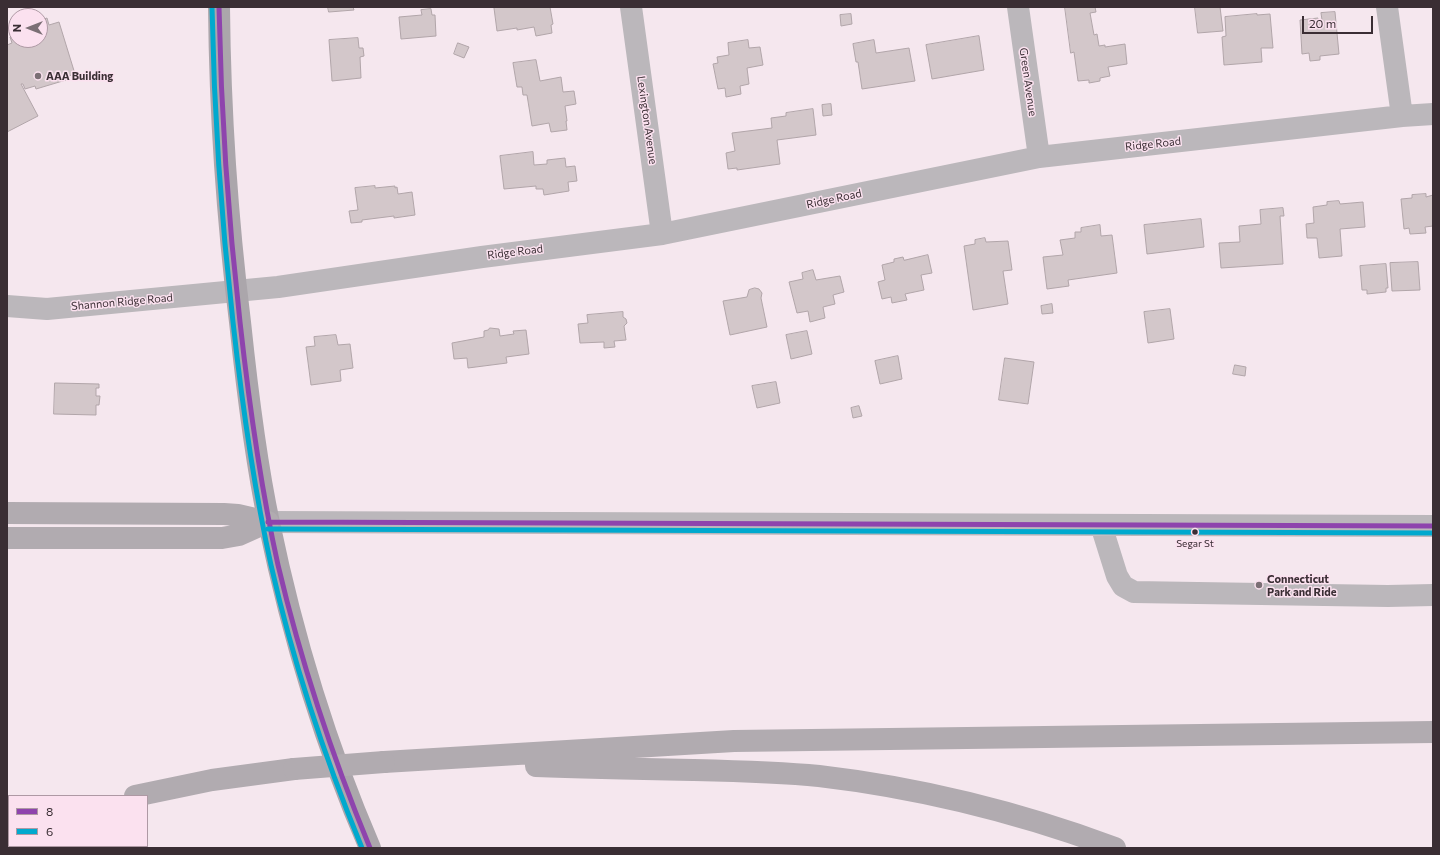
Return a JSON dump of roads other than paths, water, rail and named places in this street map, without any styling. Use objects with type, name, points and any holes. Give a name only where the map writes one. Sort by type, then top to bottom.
[{"type":"highway","points":[[7,513],[224,514],[238,515],[268,522]]},
{"type":"highway","points":[[7,538],[222,538],[239,535],[268,522]]},
{"type":"highway","points":[[140,795],[212,780],[294,769],[384,762],[734,741],[1433,732]]},
{"type":"highway","points":[[384,762],[734,771],[818,776],[908,789],[988,807],[1072,832],[1115,848]]},
{"type":"main road","points":[[219,7],[223,131],[236,292],[246,374],[268,522],[286,597],[306,670],[331,747],[370,848]]},
{"type":"street","name":"Lexington Avenue","points":[[631,7],[662,234]]},
{"type":"street","name":"Green Avenue","points":[[1018,7],[1039,157]]},
{"type":"street","points":[[1387,7],[1402,116]]},
{"type":"street","name":"Ridge Road","points":[[236,292],[278,288],[482,257],[662,234],[1039,157],[1402,116],[1433,114]]},
{"type":"street","name":"Shannon Ridge Road","points":[[7,306],[47,309],[236,292]]},
{"type":"street","points":[[268,522],[1433,526]]},
{"type":"street","points":[[1101,525],[1117,576],[1123,586],[1134,592],[1388,596],[1433,595]]},
{"type":"place","name":"AAA Building","points":[[38,76]]},
{"type":"place","name":"Segar St","points":[[1195,532]]},
{"type":"place","name":"Connecticut Park and Ride","points":[[1259,585]]}]
